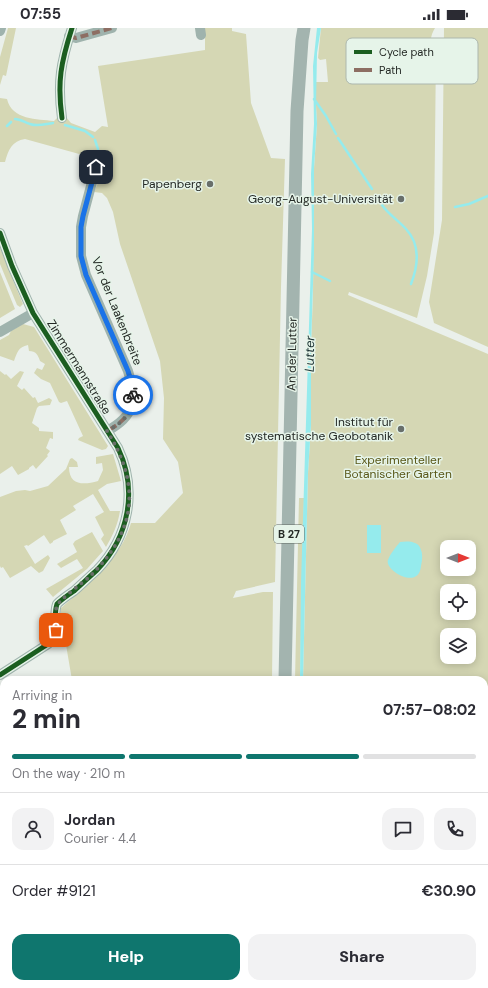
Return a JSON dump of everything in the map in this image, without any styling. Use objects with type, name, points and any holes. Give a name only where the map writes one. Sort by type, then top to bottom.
[{"type":"main road","name":"An der Lutter","points":[[285,676],[297,111],[304,28]]},
{"type":"street","points":[[62,118],[59,92],[60,67],[70,32],[76,38],[112,28]]},
{"type":"street","name":"Vor der Laakenbreite","points":[[96,167],[81,227],[81,256],[86,275],[128,371],[133,388],[132,405],[126,417],[120,423],[107,431]]},
{"type":"street","name":"Zimmermannstraße","points":[[0,233],[12,266],[33,313],[120,453],[126,470],[129,486],[128,513],[124,528],[119,540],[105,562],[57,604],[56,630],[48,644],[0,675]]},
{"type":"street","points":[[0,332],[33,313]]},
{"type":"green space","points":[[8,28],[16,28],[6,76],[3,75],[0,85],[0,57]]},
{"type":"green space","points":[[205,28],[232,28],[232,31],[246,34],[251,103],[271,158],[285,159],[275,582],[236,591],[233,598],[263,592],[273,592],[272,676],[71,676],[65,639],[60,633],[61,608],[92,580],[112,559],[120,548],[131,523],[155,523],[183,493],[178,462],[163,439],[164,398],[160,361],[120,244],[113,212],[107,198],[102,193],[94,192],[103,171],[91,167],[93,162],[90,157],[25,139],[14,144],[9,150],[5,162],[0,162],[0,98],[7,99],[14,111],[20,115],[33,119],[54,121],[58,117],[66,117],[71,123],[95,132],[102,126],[108,127],[98,66],[205,50]]},
{"type":"green space","name":"Experimenteller Botanischer Garten","points":[[321,28],[435,28],[431,38],[346,38],[346,84],[436,84],[434,233],[427,276],[417,318],[349,292],[348,295],[488,354],[488,676],[303,676],[308,473],[311,424],[314,168],[317,124],[316,82],[328,82],[326,59],[320,60],[318,58]]},
{"type":"green space","points":[[444,28],[488,28],[488,347],[434,323],[429,302],[442,220],[443,84],[478,84],[478,38],[444,38]]},
{"type":"green space","points":[[0,247],[23,304],[20,307],[17,305],[0,264]]},
{"type":"green space","points":[[0,272],[15,309],[0,318]]},
{"type":"green space","points":[[23,324],[34,327],[108,446],[106,449],[102,450],[78,440],[83,436],[67,401],[61,403],[59,402],[50,383],[41,379],[34,373],[37,368],[42,370],[45,364],[40,361],[35,353],[29,351],[28,345],[20,349],[14,361],[0,356],[0,340]]},
{"type":"green space","points":[[0,371],[11,379],[20,371],[24,372],[17,386],[22,390],[24,388],[33,398],[35,397],[38,403],[49,398],[52,400],[50,405],[39,406],[37,408],[32,423],[39,428],[39,431],[53,432],[53,439],[50,438],[46,448],[50,451],[47,455],[48,456],[36,469],[33,465],[18,475],[12,466],[0,474]]},
{"type":"green space","points":[[113,454],[121,481],[107,484],[98,490],[110,511],[120,511],[115,529],[106,547],[101,539],[104,535],[95,517],[104,512],[93,494],[73,506],[76,510],[60,520],[67,534],[50,544],[44,535],[28,546],[24,546],[35,564],[48,555],[50,558],[43,571],[39,573],[31,566],[10,578],[3,567],[1,568],[0,566],[0,497],[16,491],[30,491],[48,486],[66,469],[70,459],[72,458],[77,462],[78,467],[69,467],[74,481],[78,483],[88,483],[98,481],[103,470],[102,463],[96,464],[96,457]]},
{"type":"green space","points":[[299,498],[304,498],[300,676],[295,676]]},
{"type":"green space","points":[[92,532],[103,551],[87,569],[53,597],[46,589],[83,568],[77,559],[61,568],[57,564],[77,552],[73,544],[75,541]]},
{"type":"water","name":"Lutter","points":[[317,28],[321,28],[317,53],[317,124],[314,168],[314,253],[311,347],[311,425],[308,473],[303,676],[300,676],[301,583],[312,229],[311,174],[314,124],[313,66]]},
{"type":"water","points":[[367,525],[381,525],[381,553],[367,553]]},
{"type":"water","points":[[400,542],[413,542],[420,547],[422,554],[421,564],[419,573],[414,577],[409,578],[396,573],[388,564],[390,555]]},
{"type":"waterway","points":[[314,99],[336,134]]},
{"type":"waterway","points":[[15,119],[36,125],[53,123]]},
{"type":"waterway","points":[[7,126],[11,122]]},
{"type":"waterway","points":[[65,125],[85,131],[93,137]]},
{"type":"waterway","points":[[338,138],[372,189]]},
{"type":"waterway","points":[[95,140],[98,149]]},
{"type":"waterway","points":[[99,153],[99,163]]},
{"type":"waterway","points":[[455,207],[469,204],[488,196]]},
{"type":"waterway","points":[[382,205],[406,229],[414,242],[417,256],[411,284]]},
{"type":"waterway","points":[[312,272],[330,281]]},
{"type":"marked path","points":[[69,36],[76,38],[112,28]]},
{"type":"marked path","points":[[96,167],[81,227],[81,256],[86,275],[128,371],[133,399],[128,413],[123,419],[107,431]]},
{"type":"cycle path","points":[[62,118],[60,94],[61,72],[65,51],[72,28]]},
{"type":"cycle path","points":[[0,233],[12,266],[33,313],[118,448],[128,480],[129,496],[123,528],[117,543],[108,557],[97,570],[57,604],[55,629],[52,639],[48,644],[0,675]]},
{"type":"way so far","points":[[56,630],[57,604],[82,584],[105,562],[119,540],[124,528],[129,507],[128,481],[126,470],[118,448],[107,431],[120,423],[126,417],[132,405],[133,395]]},
{"type":"place","name":"Papenberg","points":[[210,184]]},
{"type":"place","name":"Georg-August-Universität","points":[[401,199]]},
{"type":"place","name":"Institut für systematische Geobotanik","points":[[401,429]]},
{"type":"route","points":[[96,167],[81,227],[81,256],[86,275],[128,371],[133,388],[133,395]]}]
